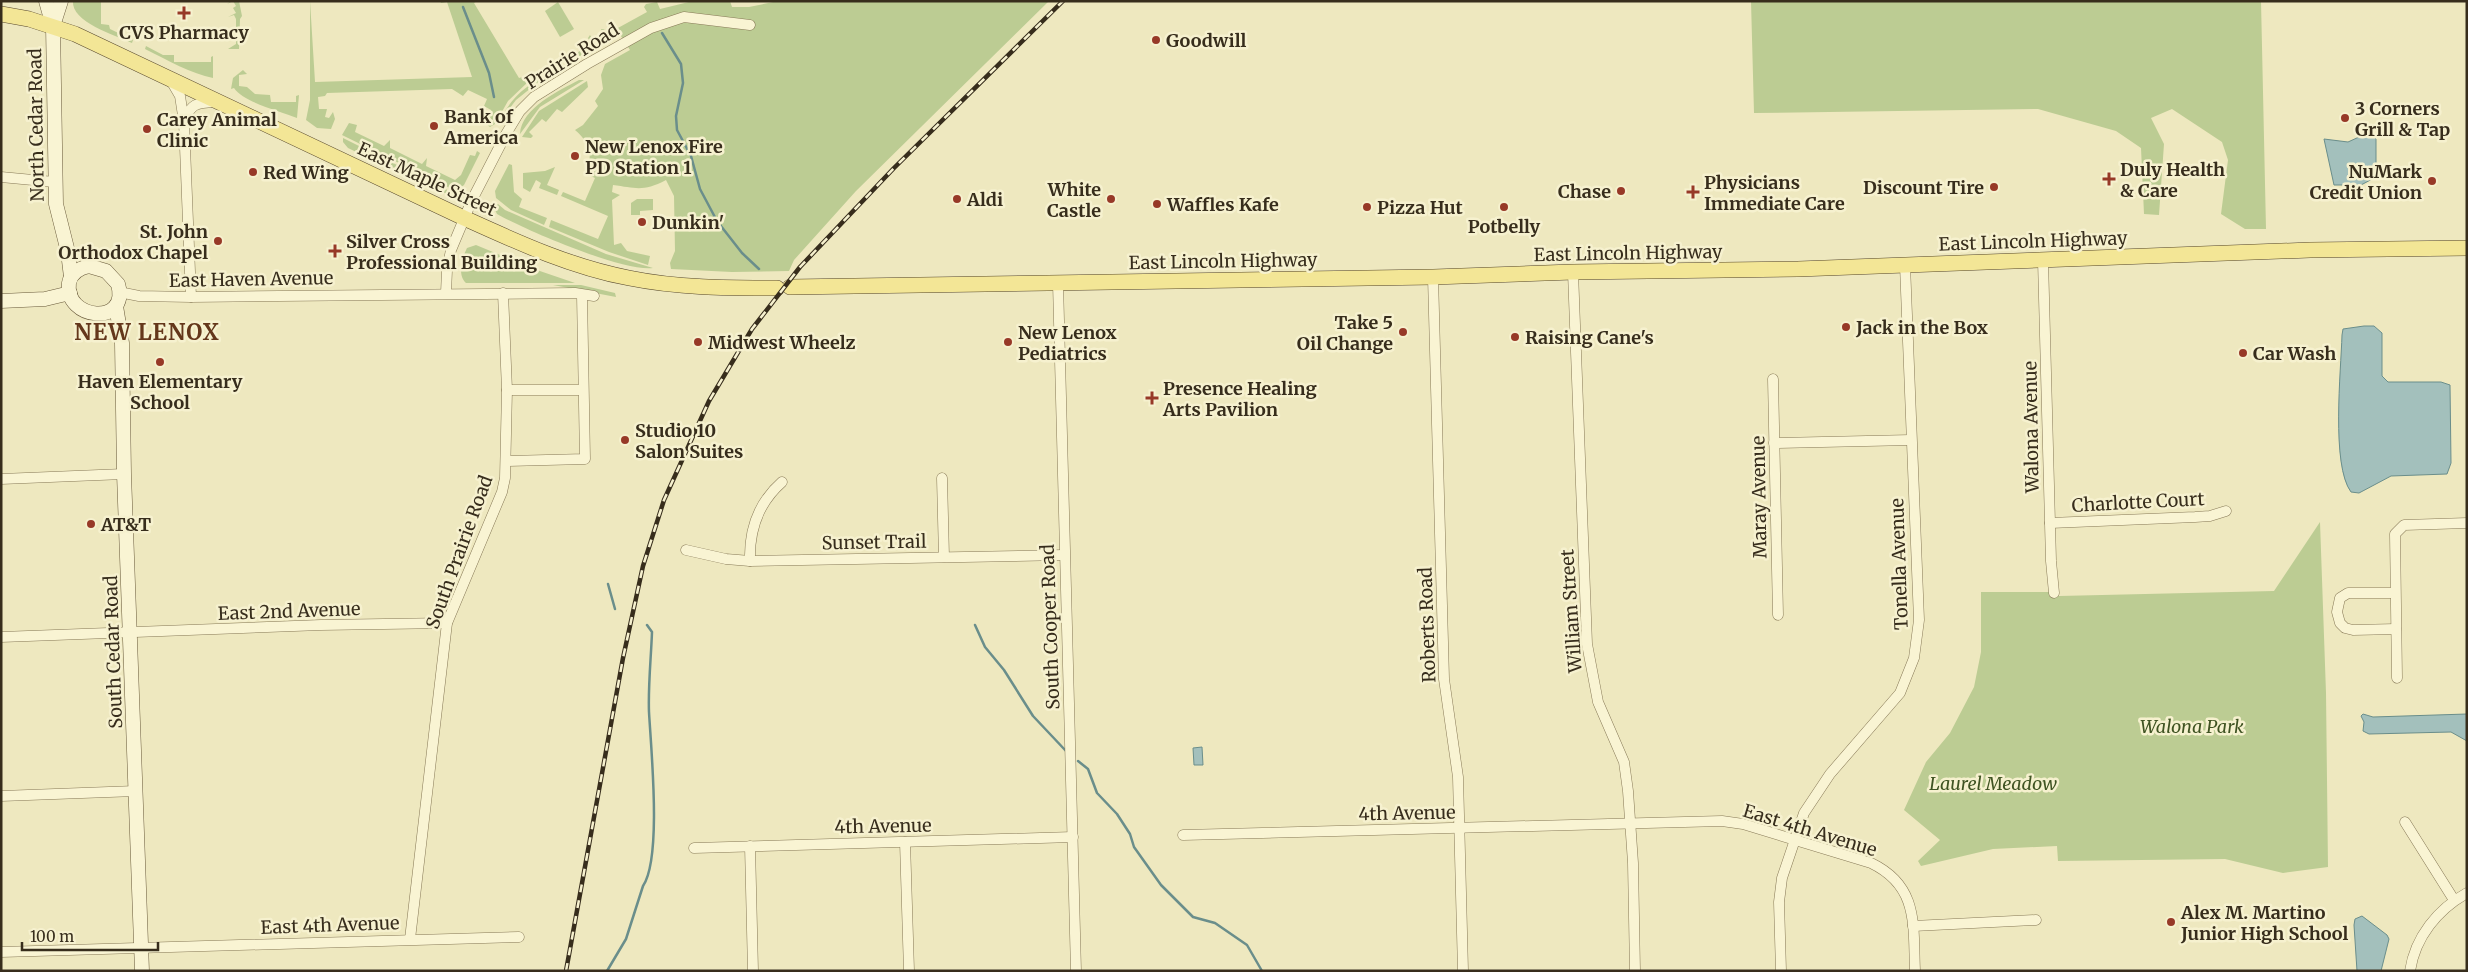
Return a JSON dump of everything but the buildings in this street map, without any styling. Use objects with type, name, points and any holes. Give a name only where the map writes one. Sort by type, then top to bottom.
[{"type":"main road","name":"North Cedar Road","points":[[46,1],[53,26],[54,182],[57,213],[68,252],[71,276]]},
{"type":"main road","name":"North Cedar Road","points":[[53,26],[61,1]]},
{"type":"main road","name":"East Maple Street","points":[[1,14],[53,26],[75,34],[464,218],[522,244],[578,265],[626,278],[689,286],[783,287]]},
{"type":"main road","name":"East Lincoln Highway","points":[[783,287],[1433,277],[1904,265],[2310,250],[2467,248]]},
{"type":"main road","points":[[68,252],[89,266],[100,268],[110,274],[118,284],[118,299],[107,313],[100,314],[81,309],[70,293],[71,276],[78,270],[89,266]]},
{"type":"main road","points":[[1,301],[45,298],[70,293]]},
{"type":"main road","name":"South Cedar Road","points":[[118,299],[142,971]]},
{"type":"main road","points":[[100,314],[120,332]]},
{"type":"street","name":"Prairie Road","points":[[446,293],[447,270],[451,250],[464,218],[506,134],[520,112],[538,94],[651,28],[684,17],[750,25]]},
{"type":"street","points":[[170,79],[180,96],[184,122],[191,297]]},
{"type":"street","points":[[184,122],[189,109],[195,104],[217,101]]},
{"type":"street","points":[[1,177],[54,182]]},
{"type":"street","name":"Walona Avenue","points":[[2043,260],[2050,523],[2054,593]]},
{"type":"street","name":"Tonella Avenue","points":[[1781,971],[1779,902],[1782,878],[1804,813],[1830,774],[1900,693],[1914,658],[1919,620],[1904,265]]},
{"type":"street","name":"William Street","points":[[1573,272],[1586,644],[1598,702],[1624,762],[1631,824],[1635,971]]},
{"type":"street","name":"Roberts Road","points":[[1433,277],[1444,679],[1458,777],[1463,971]]},
{"type":"street","name":"South Cooper Road","points":[[1058,283],[1076,971]]},
{"type":"street","name":"East Haven Avenue","points":[[118,299],[140,296],[446,293],[594,296]]},
{"type":"street","name":"South Prairie Road","points":[[410,940],[447,622],[502,492],[507,461],[504,293]]},
{"type":"street","points":[[507,461],[585,459],[582,295]]},
{"type":"street","name":"Maray Avenue","points":[[1773,379],[1778,615]]},
{"type":"street","points":[[507,390],[583,390]]},
{"type":"street","points":[[1774,443],[1911,440]]},
{"type":"street","points":[[1,479],[124,474]]},
{"type":"street","points":[[942,478],[944,557]]},
{"type":"street","points":[[750,561],[750,541],[754,520],[770,493],[782,482]]},
{"type":"street","name":"Charlotte Court","points":[[2050,523],[2196,518],[2226,511]]},
{"type":"street","points":[[2397,678],[2394,537],[2397,530],[2404,525],[2467,523]]},
{"type":"street","name":"Sunset Trail","points":[[686,550],[726,559],[750,561],[1064,555]]},
{"type":"street","points":[[2395,593],[2348,594],[2340,598],[2337,612],[2340,623],[2348,629],[2396,629]]},
{"type":"street","name":"East 2nd Avenue","points":[[1,637],[447,622]]},
{"type":"street","points":[[1,796],[136,791]]},
{"type":"street","name":"East 4th Avenue","points":[[1631,824],[1722,821],[1743,824],[1885,870],[1903,889],[1910,904],[1914,926],[1914,971]]},
{"type":"street","points":[[2406,822],[2454,900]]},
{"type":"street","name":"4th Avenue","points":[[1183,834],[1631,824]]},
{"type":"street","name":"4th Avenue","points":[[694,848],[1073,837]]},
{"type":"street","points":[[905,842],[909,971]]},
{"type":"street","points":[[750,846],[753,971]]},
{"type":"street","points":[[2410,971],[2416,948],[2423,934],[2454,900],[2467,893]]},
{"type":"street","points":[[1914,926],[2036,920]]},
{"type":"street","name":"East 4th Avenue","points":[[1,952],[519,937]]},
{"type":"green space","points":[[73,1],[101,1],[101,24],[109,25],[110,29],[133,40],[132,43],[105,32],[86,21],[74,9]]},
{"type":"green space","points":[[233,1],[239,1],[242,16],[240,19],[239,49],[228,49],[236,44],[236,19],[234,15],[228,17],[236,13],[233,8],[236,6]]},
{"type":"green space","points":[[310,1],[315,82],[472,77],[447,2],[441,3],[440,1],[477,1],[474,3],[519,78],[526,76],[529,81],[508,101],[495,124],[490,127],[486,124],[491,124],[493,120],[489,118],[491,110],[484,106],[487,99],[468,90],[463,96],[452,89],[327,93],[325,96],[318,97],[319,109],[327,109],[325,117],[329,118],[333,112],[335,119],[331,129],[317,128],[306,120],[310,100]]},
{"type":"green space","points":[[693,1],[730,1],[732,7],[749,7],[778,1],[1049,1],[856,191],[794,260],[789,271],[732,272],[671,269],[670,263],[675,251],[674,196],[666,180],[645,188],[613,185],[612,192],[620,195],[612,200],[614,245],[621,243],[627,251],[650,256],[648,265],[609,252],[549,227],[551,220],[598,239],[608,216],[561,196],[563,192],[585,201],[595,178],[585,173],[588,167],[589,150],[584,140],[575,130],[583,125],[598,106],[595,101],[603,89],[601,75],[605,64],[630,50],[619,33],[609,37],[601,29],[604,29],[607,34],[647,12],[644,7],[646,4],[657,2],[660,9]]},
{"type":"green space","points":[[1751,1],[2261,1],[2266,229],[2245,229],[2221,214],[2228,160],[2222,142],[2172,109],[2151,118],[2164,144],[2159,215],[2144,214],[2141,148],[2116,131],[2038,109],[1754,113]]},
{"type":"green space","points":[[558,2],[574,29],[560,37],[545,11]]},
{"type":"green space","points":[[590,35],[594,42],[591,50],[567,63],[573,59],[572,56],[591,44],[588,38]]},
{"type":"green space","points":[[146,46],[163,55],[174,55],[174,62],[211,62],[211,57],[213,56],[213,78],[179,66],[145,49]]},
{"type":"green space","points":[[243,70],[247,74],[239,75],[239,86],[247,87],[255,94],[270,95],[271,102],[296,102],[296,96],[299,95],[297,118],[263,106],[246,98],[234,88],[231,89],[233,78]]},
{"type":"green space","points":[[551,72],[516,100],[497,125],[507,107],[525,88]]},
{"type":"green space","points":[[579,80],[584,80],[540,107],[520,134],[522,125],[534,108],[552,95]]},
{"type":"green space","points":[[587,81],[588,87],[562,112],[557,109],[546,122],[542,119],[529,132],[533,136],[531,138],[522,137],[539,111]]},
{"type":"green space","points":[[349,123],[357,125],[355,132],[384,146],[390,140],[390,148],[422,164],[427,158],[426,166],[455,180],[461,175],[470,155],[475,156],[477,151],[480,153],[464,185],[456,191],[342,135]]},
{"type":"green space","points":[[343,138],[454,193],[441,193],[348,148],[343,142]]},
{"type":"green space","points":[[509,164],[512,165],[514,192],[522,199],[519,207],[547,218],[544,225],[511,210],[496,198],[495,191]]},
{"type":"green space","points":[[555,167],[547,185],[559,190],[557,195],[539,188],[541,183],[536,180],[530,192],[523,188],[523,173],[545,171]]},
{"type":"green space","points":[[637,199],[653,199],[653,210],[640,211],[640,215],[631,215],[631,203]]},
{"type":"green space","points":[[498,204],[505,210],[606,254],[653,268],[620,264],[529,230],[497,214],[494,208]]},
{"type":"green space","points":[[476,245],[534,269],[575,283],[466,283],[463,280],[461,271],[462,261],[467,248]]},
{"type":"green space","points":[[553,285],[581,285],[615,293],[616,297]]},
{"type":"green space","name":"Walona Park","points":[[2320,522],[2326,693],[2328,867],[2283,873],[2225,859],[2058,861],[2057,846],[1993,849],[1921,866],[1918,861],[1940,840],[1904,810],[1926,762],[1950,733],[1974,687],[1981,652],[1981,592],[2050,592],[2059,596],[2274,591]]},
{"type":"water","points":[[2370,132],[2376,139],[2376,177],[2361,185],[2334,185],[2324,139],[2348,142]]},
{"type":"water","points":[[2374,326],[2382,333],[2382,376],[2388,382],[2441,382],[2450,385],[2451,463],[2447,474],[2391,476],[2359,493],[2351,492],[2345,479],[2339,440],[2342,335],[2343,329]]},
{"type":"water","points":[[2363,714],[2373,717],[2467,714],[2467,741],[2451,732],[2369,734],[2363,731],[2364,722],[2361,716]]},
{"type":"water","points":[[1202,747],[1203,765],[1194,765],[1193,748]]},
{"type":"water","points":[[2362,916],[2387,935],[2389,939],[2381,971],[2357,971],[2354,925],[2355,919]]},
{"type":"waterway","points":[[463,7],[489,73],[494,97]]},
{"type":"waterway","points":[[662,33],[681,64],[683,83],[676,116],[677,130],[691,156],[700,189],[717,221],[742,253],[759,269]]},
{"type":"waterway","points":[[608,584],[615,609]]},
{"type":"waterway","points":[[607,971],[626,939],[649,872],[652,852],[654,802],[649,702],[652,632],[647,625]]},
{"type":"waterway","points":[[975,625],[985,647],[1004,670],[1033,716],[1066,751]]},
{"type":"waterway","points":[[1078,761],[1088,769],[1097,793],[1117,814],[1130,834],[1134,847],[1161,885],[1193,917],[1215,923],[1247,945],[1262,971]]},
{"type":"railway","points":[[566,971],[623,658],[643,566],[664,500],[709,401],[752,329],[800,267],[894,168],[1063,1]]},
{"type":"place","name":"CVS Pharmacy","points":[[184,13]]},
{"type":"place","name":"Goodwill","points":[[1156,40]]},
{"type":"place","name":"3 Corners Grill & Tap","points":[[2345,118]]},
{"type":"place","name":"Bank of America","points":[[434,126]]},
{"type":"place","name":"Carey Animal Clinic","points":[[147,129]]},
{"type":"place","name":"New Lenox Fire PD Station 1","points":[[575,156]]},
{"type":"place","name":"Red Wing","points":[[253,172]]},
{"type":"place","name":"Duly Health & Care","points":[[2109,179]]},
{"type":"place","name":"NuMark Credit Union","points":[[2432,181]]},
{"type":"place","name":"Discount Tire","points":[[1994,187]]},
{"type":"place","name":"Chase","points":[[1621,191]]},
{"type":"place","name":"Physicians Immediate Care","points":[[1693,192]]},
{"type":"place","name":"Aldi","points":[[957,199]]},
{"type":"place","name":"White Castle","points":[[1111,199]]},
{"type":"place","name":"Waffles Kafe","points":[[1157,204]]},
{"type":"place","name":"Pizza Hut","points":[[1367,207]]},
{"type":"place","name":"Potbelly","points":[[1504,207]]},
{"type":"place","name":"Dunkin'","points":[[642,222]]},
{"type":"place","name":"St. John Orthodox Chapel","points":[[218,241]]},
{"type":"place","name":"Silver Cross Professional Building","points":[[335,251]]},
{"type":"place","name":"Jack in the Box","points":[[1846,327]]},
{"type":"place","name":"Take 5 Oil Change","points":[[1403,332]]},
{"type":"place","name":"Raising Cane's","points":[[1515,337]]},
{"type":"place","name":"Midwest Wheelz","points":[[698,342]]},
{"type":"place","name":"New Lenox Pediatrics","points":[[1008,342]]},
{"type":"place","name":"Car Wash","points":[[2243,353]]},
{"type":"place","name":"Haven Elementary School","points":[[160,362]]},
{"type":"place","name":"Presence Healing Arts Pavilion","points":[[1152,398]]},
{"type":"place","name":"Studio 10 Salon Suites","points":[[625,440]]},
{"type":"place","name":"AT&T","points":[[91,524]]},
{"type":"place","name":"Alex M. Martino Junior High School","points":[[2171,922]]},
{"type":"district","name":"NEW LENOX","points":[[147,332]]},
{"type":"park label","name":"Laurel Meadow","points":[[1993,783]]}]
